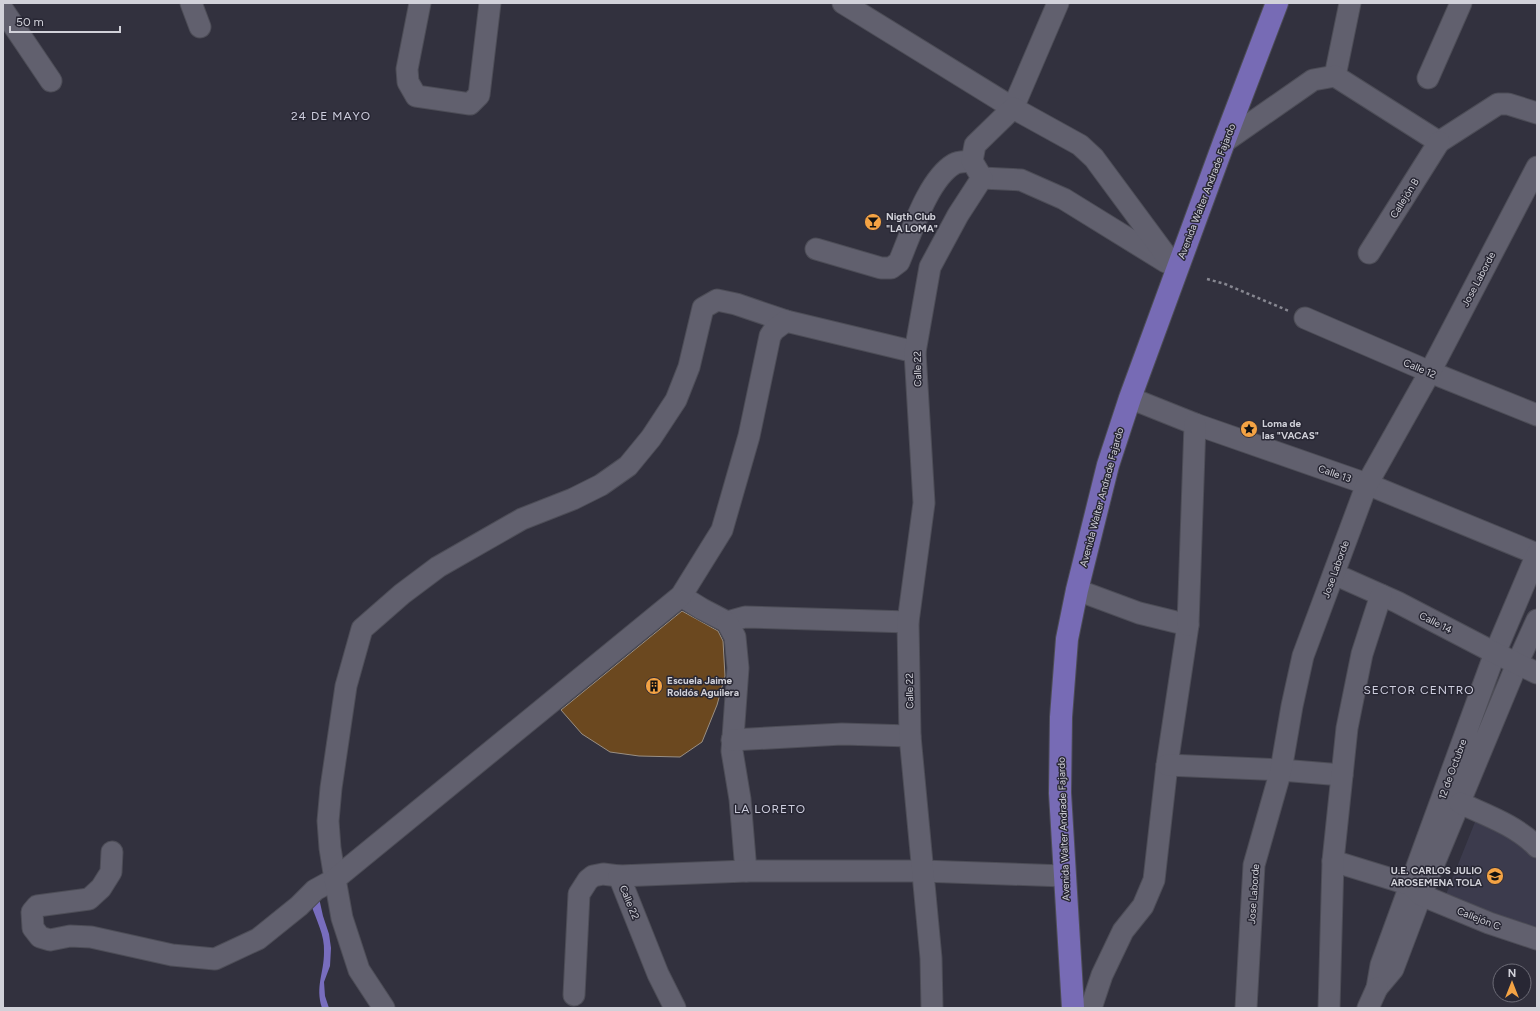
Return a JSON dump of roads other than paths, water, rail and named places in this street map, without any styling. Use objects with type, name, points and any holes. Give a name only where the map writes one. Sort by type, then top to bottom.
[{"type":"main road","name":"Avenida Walter Andrade Fajardo","points":[[1073,1008],[1068,946],[1060,793],[1061,717],[1067,639],[1077,590],[1108,465],[1130,398],[1176,269],[1277,3]]},
{"type":"street","points":[[191,3],[200,27]]},
{"type":"street","points":[[420,3],[407,69],[408,82],[416,96],[470,104],[480,95],[490,3]]},
{"type":"street","points":[[843,3],[1013,108],[1080,145],[1094,158],[1176,269]]},
{"type":"street","points":[[1013,108],[1058,3]]},
{"type":"street","points":[[1335,76],[1350,3]]},
{"type":"street","points":[[1428,78],[1462,3]]},
{"type":"street","points":[[3,10],[50,81]]},
{"type":"street","points":[[1224,142],[1313,80],[1335,76],[1439,142],[1498,104],[1508,104],[1537,113]]},
{"type":"street","name":"Calle 22","points":[[922,871],[910,736],[908,622],[924,503],[915,352],[930,268],[958,215],[977,170],[975,146],[1013,108]]},
{"type":"street","name":"Callejón B","points":[[1369,253],[1439,142]]},
{"type":"street","points":[[816,249],[881,268],[891,268],[899,262],[927,196],[943,173],[956,163],[977,170],[1022,180],[1064,199],[1176,269]]},
{"type":"street","name":"Jose Laborde","points":[[1246,1008],[1254,865],[1281,770],[1292,706],[1303,656],[1367,484],[1430,372],[1537,167]]},
{"type":"street","points":[[384,1008],[359,970],[342,918],[330,848],[328,821],[331,788],[346,686],[362,629],[402,594],[438,567],[522,519],[573,499],[601,485],[628,466],[651,438],[676,400],[689,367],[703,308],[717,300],[736,304],[786,321],[915,352]]},
{"type":"street","name":"Calle 12","points":[[1305,318],[1430,372],[1537,415]]},
{"type":"street","points":[[112,852],[111,872],[101,888],[89,899],[37,906],[32,912],[33,928],[40,937],[50,940],[70,936],[91,937],[172,955],[215,959],[258,939],[299,906],[315,890],[335,879],[681,596],[722,530],[748,436],[770,336],[774,330],[786,321]]},
{"type":"street","name":"Calle 13","points":[[1130,398],[1195,424],[1367,484],[1537,554]]},
{"type":"street","points":[[1091,1008],[1102,975],[1120,937],[1143,906],[1154,880],[1167,765],[1188,625],[1195,424]]},
{"type":"street","name":"12 de Octubre","points":[[1368,1008],[1377,988],[1393,969],[1416,890],[1495,653],[1537,554]]},
{"type":"street","name":"Calle 14","points":[[1334,574],[1381,595],[1537,673]]},
{"type":"street","points":[[1077,590],[1139,613],[1188,625]]},
{"type":"street","points":[[1329,1008],[1334,861],[1347,728],[1362,654],[1381,595]]},
{"type":"street","points":[[681,596],[727,622],[735,637],[738,668],[732,751],[740,799],[746,871]]},
{"type":"street","points":[[727,622],[745,617],[908,622]]},
{"type":"street","name":"12 de Octubre","points":[[1416,890],[1460,802],[1517,664],[1537,620]]},
{"type":"street","points":[[732,740],[842,734],[910,736]]},
{"type":"street","points":[[1167,765],[1281,770],[1342,775]]},
{"type":"street","points":[[1460,802],[1508,825],[1530,840],[1537,847]]},
{"type":"street","name":"Callejón C","points":[[1334,861],[1416,890],[1490,923],[1537,939]]},
{"type":"street","name":"Calle 22","points":[[675,1008],[658,974],[619,876],[746,871],[922,871],[1064,876]]},
{"type":"street","points":[[922,871],[931,958],[932,1008]]},
{"type":"street","points":[[574,995],[579,894],[588,880],[593,876],[603,874],[619,876]]},
{"type":"street","name":"Avenida Walter Andrade Fajardo","points":[[1065,1008],[1068,946]]},
{"type":"street","name":"Avenida Walter Andrade Fajardo","points":[[1068,946],[1084,1008]]},
{"type":"place","name":"Nigth Club \"LA LOMA\"","points":[[873,222]]},
{"type":"place","name":"Loma de las \"VACAS\"","points":[[1249,429]]},
{"type":"place","name":"Escuela Jaime Roldós Aguilera","points":[[654,686]]},
{"type":"place","name":"U.E. CARLOS JULIO AROSEMENA TOLA","points":[[1495,876]]},
{"type":"district","name":"24 DE MAYO","points":[[331,116]]},
{"type":"district","name":"SECTOR CENTRO","points":[[1419,690]]},
{"type":"district","name":"LA LORETO","points":[[770,809]]}]
